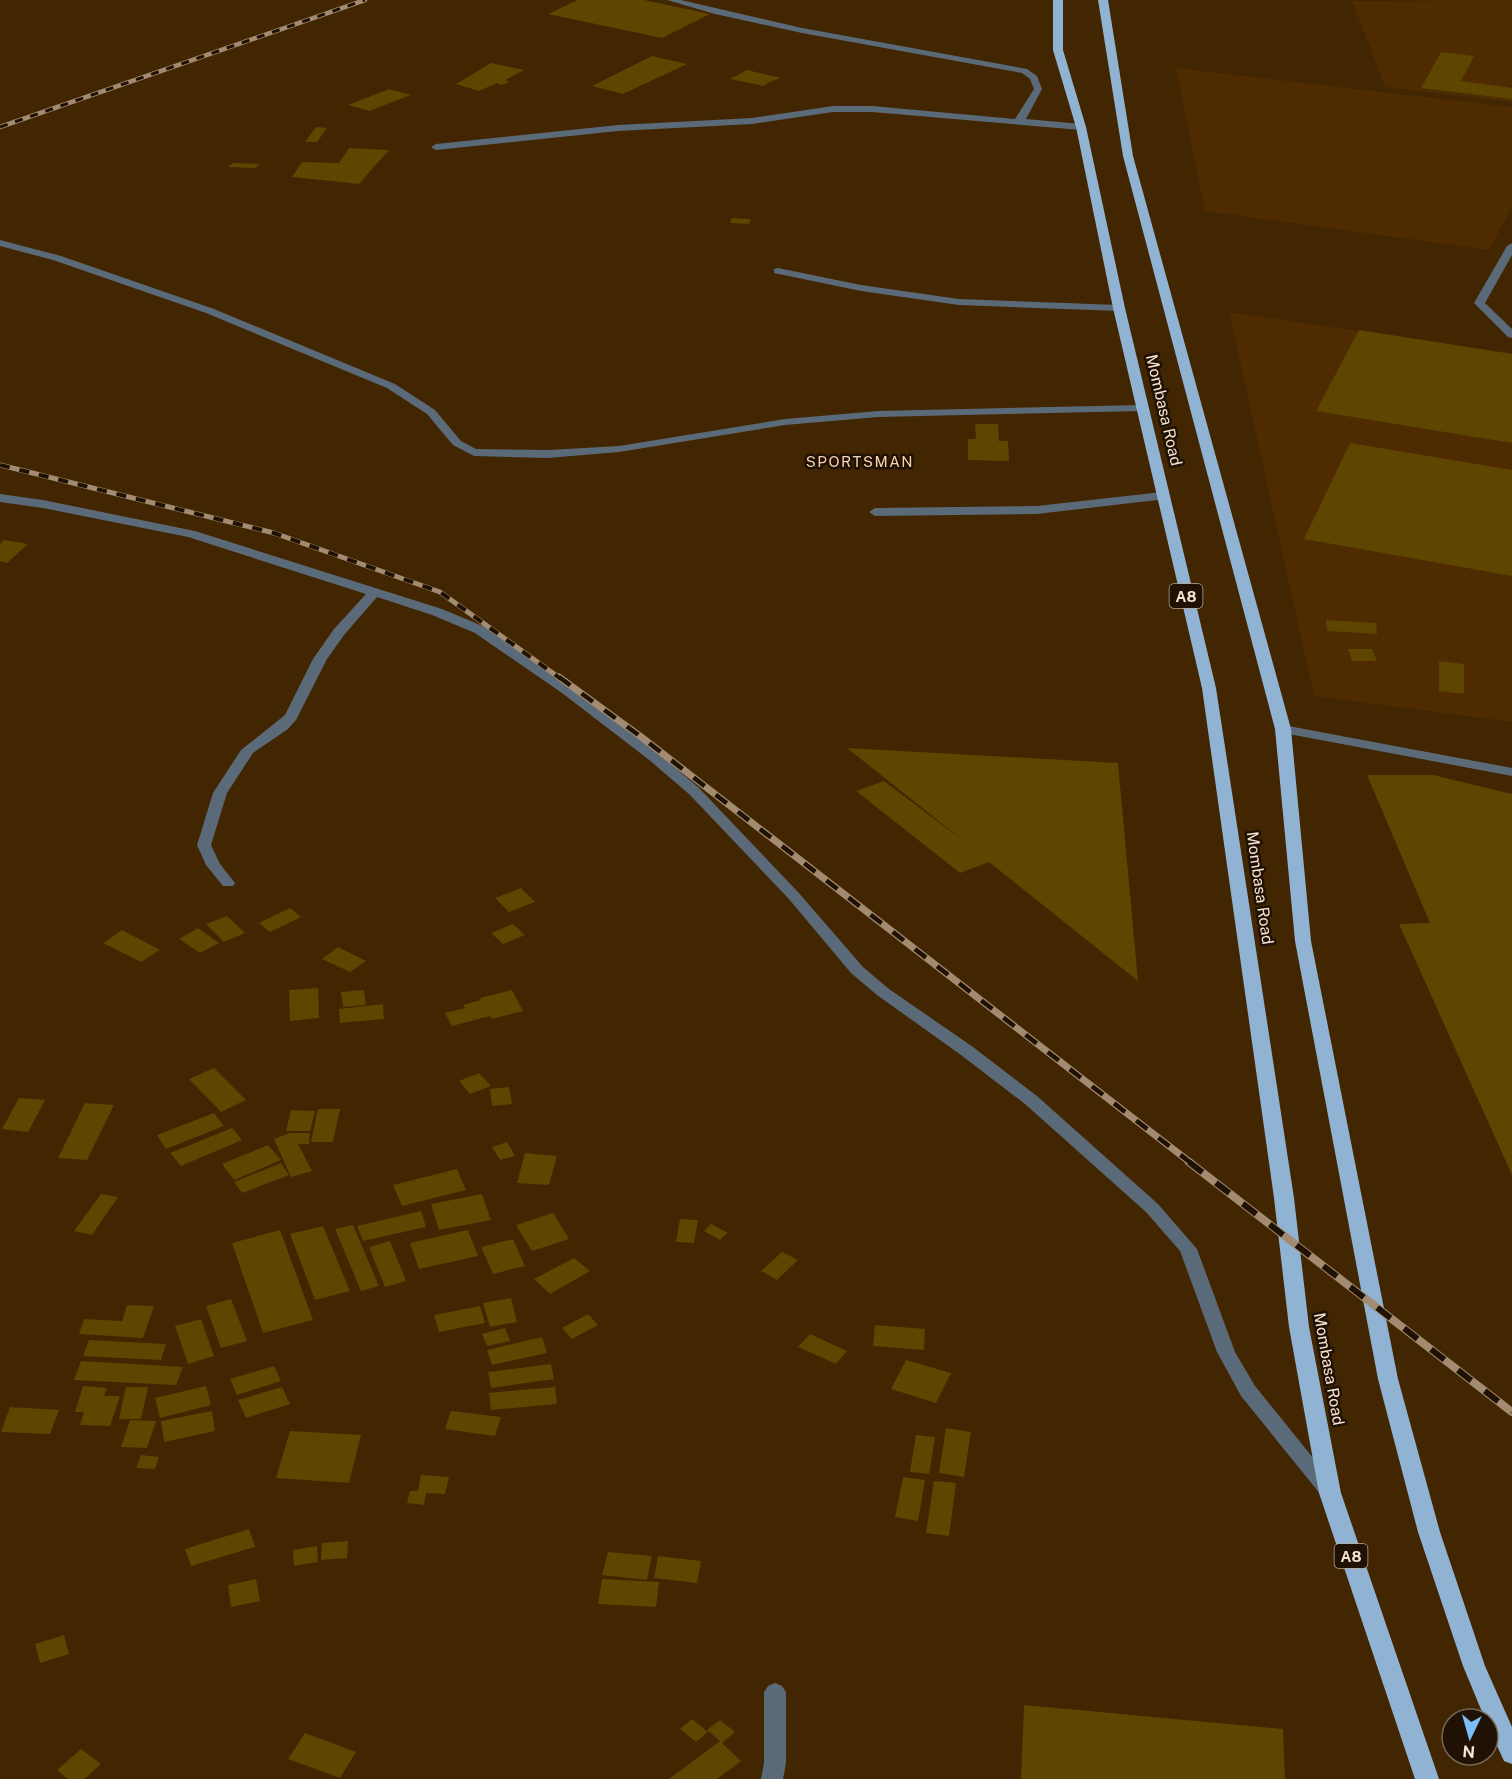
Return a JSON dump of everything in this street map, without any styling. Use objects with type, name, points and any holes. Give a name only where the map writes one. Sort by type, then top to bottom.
[{"type":"highway","name":"Mombasa Road","points":[[1058,0],[1058,50],[1081,127],[1119,308],[1209,688],[1284,1198],[1299,1327],[1330,1493],[1427,1779]]},
{"type":"highway","name":"Mombasa Road","points":[[1104,0],[1128,156],[1282,729],[1303,941],[1388,1379],[1429,1532],[1474,1666],[1512,1754]]},
{"type":"street","points":[[671,0],[787,28],[1032,74],[1038,89],[1023,117],[1017,122]]},
{"type":"street","points":[[435,147],[618,128],[752,121],[833,109],[872,109],[1081,127]]},
{"type":"street","points":[[0,243],[57,258],[219,315],[391,386],[431,412],[457,443],[474,452],[548,454],[619,449],[785,422],[878,414],[1142,408]]},
{"type":"street","points":[[1512,246],[1479,303],[1512,335]]},
{"type":"street","points":[[778,271],[959,303],[1119,308]]},
{"type":"street","points":[[875,512],[1037,510],[1162,496]]},
{"type":"street","points":[[0,498],[43,504],[191,534],[437,612],[480,630],[567,690],[653,756],[694,791],[793,895],[857,970],[883,992],[967,1051],[1031,1100],[1152,1208],[1188,1249],[1226,1352],[1248,1391],[1330,1493]]},
{"type":"street","points":[[228,884],[213,865],[204,845],[220,793],[248,750],[283,726],[291,717],[320,659],[339,632],[374,593]]},
{"type":"street","points":[[1282,729],[1512,772]]},
{"type":"street","points":[[772,1779],[775,1763],[775,1692]]},
{"type":"shaded area","points":[[1512,0],[1512,102],[1385,87],[1352,1]]},
{"type":"shaded area","points":[[1176,68],[1512,107],[1512,207],[1489,250],[1205,211]]},
{"type":"shaded area","points":[[1229,312],[1512,353],[1512,722],[1314,696]]},
{"type":"building","points":[[578,0],[644,0],[710,14],[662,38],[548,14]]},
{"type":"building","points":[[1441,52],[1474,56],[1461,81],[1512,88],[1512,99],[1421,88]]},
{"type":"building","points":[[652,56],[687,64],[623,94],[592,86]]},
{"type":"building","points":[[491,63],[524,70],[505,80],[510,82],[501,85],[497,83],[479,91],[456,84]]},
{"type":"building","points":[[747,70],[781,78],[764,86],[730,79]]},
{"type":"building","points":[[389,89],[411,95],[369,111],[348,105]]},
{"type":"building","points":[[316,127],[327,128],[317,142],[305,142]]},
{"type":"building","points":[[349,148],[389,150],[359,184],[292,177],[302,162],[339,163]]},
{"type":"building","points":[[233,163],[260,164],[255,168],[228,167]]},
{"type":"building","points":[[732,218],[751,219],[749,224],[730,223]]},
{"type":"building","points":[[1359,330],[1512,354],[1512,443],[1316,411]]},
{"type":"building","points":[[975,424],[998,424],[999,441],[1008,441],[1009,461],[968,460],[968,439],[976,439]]},
{"type":"building","points":[[1350,443],[1512,470],[1512,576],[1304,539]]},
{"type":"building","points":[[4,540],[28,544],[7,563],[0,561],[0,544]]},
{"type":"building","points":[[1326,620],[1376,623],[1377,634],[1327,631]]},
{"type":"building","points":[[1348,649],[1372,649],[1377,661],[1352,661]]},
{"type":"building","points":[[1439,661],[1464,664],[1464,694],[1439,691]]},
{"type":"building","points":[[847,748],[1118,763],[1138,981],[989,862],[960,873],[856,791],[884,781],[965,842]]},
{"type":"building","points":[[1367,775],[1433,775],[1512,794],[1512,1175],[1399,924],[1430,923]]},
{"type":"building","points":[[521,888],[535,902],[509,912],[495,898]]},
{"type":"building","points":[[290,908],[301,917],[270,932],[259,923]]},
{"type":"building","points":[[227,916],[245,933],[224,942],[206,924]]},
{"type":"building","points":[[513,924],[525,935],[503,944],[491,933]]},
{"type":"building","points":[[198,928],[219,943],[200,953],[179,939]]},
{"type":"building","points":[[122,930],[160,950],[141,962],[103,943]]},
{"type":"building","points":[[338,947],[366,961],[350,972],[322,959]]},
{"type":"building","points":[[318,988],[319,1018],[290,1021],[289,990]]},
{"type":"building","points":[[364,990],[366,1005],[343,1007],[341,992]]},
{"type":"building","points":[[512,990],[523,1011],[492,1019],[490,1016],[452,1026],[445,1013],[465,1008],[463,1005],[481,1000],[480,998]]},
{"type":"building","points":[[383,1004],[384,1019],[340,1023],[339,1009]]},
{"type":"building","points":[[214,1068],[246,1100],[221,1112],[189,1079]]},
{"type":"building","points":[[479,1073],[491,1086],[470,1094],[459,1081]]},
{"type":"building","points":[[509,1087],[512,1104],[492,1106],[490,1089]]},
{"type":"building","points":[[19,1098],[45,1100],[28,1132],[2,1129]]},
{"type":"building","points":[[85,1103],[114,1105],[87,1160],[58,1158]]},
{"type":"building","points":[[318,1109],[340,1109],[333,1142],[311,1142]]},
{"type":"building","points":[[291,1110],[315,1111],[310,1131],[286,1131]]},
{"type":"building","points":[[214,1113],[224,1126],[166,1149],[157,1135]]},
{"type":"building","points":[[232,1128],[242,1140],[181,1166],[170,1153]]},
{"type":"building","points":[[290,1133],[310,1133],[309,1144],[298,1144],[312,1171],[291,1177],[274,1139]]},
{"type":"building","points":[[507,1142],[515,1156],[500,1160],[492,1147]]},
{"type":"building","points":[[268,1145],[281,1160],[234,1180],[222,1164]]},
{"type":"building","points":[[525,1153],[557,1156],[549,1185],[517,1183]]},
{"type":"building","points":[[281,1163],[289,1175],[242,1193],[234,1182]]},
{"type":"building","points":[[457,1169],[466,1190],[402,1206],[393,1185]]},
{"type":"building","points":[[101,1194],[118,1197],[92,1235],[74,1231]]},
{"type":"building","points":[[482,1194],[491,1220],[439,1230],[431,1204]]},
{"type":"building","points":[[421,1211],[426,1227],[363,1241],[357,1226]]},
{"type":"building","points":[[553,1213],[569,1239],[532,1251],[516,1225]]},
{"type":"building","points":[[680,1219],[698,1220],[694,1243],[676,1242]]},
{"type":"building","points":[[711,1224],[728,1233],[720,1240],[704,1231]]},
{"type":"building","points":[[353,1225],[379,1286],[361,1291],[335,1229]]},
{"type":"building","points":[[323,1226],[350,1291],[315,1300],[290,1234]]},
{"type":"building","points":[[280,1230],[313,1320],[263,1333],[232,1243]]},
{"type":"building","points":[[468,1230],[478,1256],[419,1269],[410,1243]]},
{"type":"building","points":[[513,1239],[525,1266],[493,1274],[481,1247]]},
{"type":"building","points":[[390,1241],[406,1281],[385,1287],[369,1247]]},
{"type":"building","points":[[782,1252],[798,1260],[777,1280],[761,1271]]},
{"type":"building","points":[[574,1258],[590,1271],[550,1294],[534,1279]]},
{"type":"building","points":[[511,1298],[517,1322],[490,1327],[483,1303]]},
{"type":"building","points":[[231,1299],[247,1341],[221,1348],[206,1306]]},
{"type":"building","points":[[127,1305],[154,1306],[143,1338],[79,1334],[84,1319],[122,1321]]},
{"type":"building","points":[[480,1306],[485,1323],[439,1332],[434,1315]]},
{"type":"building","points":[[588,1314],[598,1325],[572,1339],[562,1328]]},
{"type":"building","points":[[201,1319],[214,1356],[188,1364],[175,1326]]},
{"type":"building","points":[[875,1325],[925,1329],[924,1350],[873,1346]]},
{"type":"building","points":[[505,1328],[510,1341],[487,1346],[482,1334]]},
{"type":"building","points":[[810,1334],[847,1351],[836,1364],[798,1347]]},
{"type":"building","points":[[542,1337],[547,1353],[492,1365],[487,1350]]},
{"type":"building","points":[[89,1340],[166,1344],[161,1360],[83,1356]]},
{"type":"building","points":[[906,1360],[951,1373],[936,1403],[891,1389]]},
{"type":"building","points":[[81,1361],[183,1367],[176,1385],[74,1380]]},
{"type":"building","points":[[551,1364],[554,1379],[491,1388],[488,1372]]},
{"type":"building","points":[[274,1366],[281,1381],[237,1395],[230,1379]]},
{"type":"building","points":[[83,1386],[107,1388],[104,1396],[120,1396],[110,1426],[80,1425],[84,1412],[75,1412]]},
{"type":"building","points":[[206,1386],[211,1405],[160,1418],[155,1398]]},
{"type":"building","points":[[126,1387],[148,1387],[141,1419],[119,1419]]},
{"type":"building","points":[[282,1387],[290,1404],[246,1418],[238,1400]]},
{"type":"building","points":[[555,1387],[557,1404],[491,1410],[489,1393]]},
{"type":"building","points":[[10,1407],[59,1410],[50,1434],[1,1432]]},
{"type":"building","points":[[212,1411],[215,1431],[164,1442],[161,1421]]},
{"type":"building","points":[[451,1411],[501,1417],[495,1436],[445,1429]]},
{"type":"building","points":[[130,1420],[156,1421],[147,1448],[121,1447]]},
{"type":"building","points":[[946,1428],[971,1432],[964,1477],[939,1473]]},
{"type":"building","points":[[290,1431],[361,1435],[349,1483],[276,1478]]},
{"type":"building","points":[[916,1435],[935,1437],[929,1474],[910,1472]]},
{"type":"building","points":[[141,1455],[159,1457],[155,1469],[136,1468]]},
{"type":"building","points":[[421,1475],[449,1477],[445,1494],[426,1493],[424,1505],[407,1503],[410,1491],[418,1491]]},
{"type":"building","points":[[903,1477],[925,1480],[918,1521],[895,1517]]},
{"type":"building","points":[[934,1481],[956,1483],[949,1536],[926,1533]]},
{"type":"building","points":[[249,1529],[255,1547],[191,1566],[185,1549]]},
{"type":"building","points":[[348,1541],[347,1558],[321,1560],[322,1543]]},
{"type":"building","points":[[317,1546],[318,1562],[294,1566],[293,1550]]},
{"type":"building","points":[[608,1552],[652,1556],[647,1580],[602,1575]]},
{"type":"building","points":[[658,1556],[701,1561],[697,1583],[654,1578]]},
{"type":"building","points":[[256,1579],[260,1601],[231,1607],[228,1585]]},
{"type":"building","points":[[602,1579],[659,1582],[656,1607],[598,1604]]},
{"type":"building","points":[[64,1635],[69,1654],[40,1663],[35,1644]]},
{"type":"building","points":[[1024,1705],[1283,1729],[1285,1779],[1021,1779]]},
{"type":"building","points":[[692,1719],[708,1732],[696,1742],[680,1729]]},
{"type":"building","points":[[720,1720],[735,1732],[722,1743],[741,1761],[717,1779],[669,1779],[720,1741],[707,1730]]},
{"type":"building","points":[[305,1733],[356,1752],[340,1778],[288,1759]]},
{"type":"building","points":[[81,1749],[101,1764],[84,1779],[68,1779],[57,1770]]},
{"type":"railway","points":[[0,127],[365,0]]},
{"type":"railway","points":[[0,465],[274,533],[440,592],[561,679]]},
{"type":"railway","points":[[559,677],[640,736],[1191,1163]]},
{"type":"railway","points":[[1189,1162],[1512,1412]]},
{"type":"district","name":"SPORTSMAN","points":[[860,461]]}]
